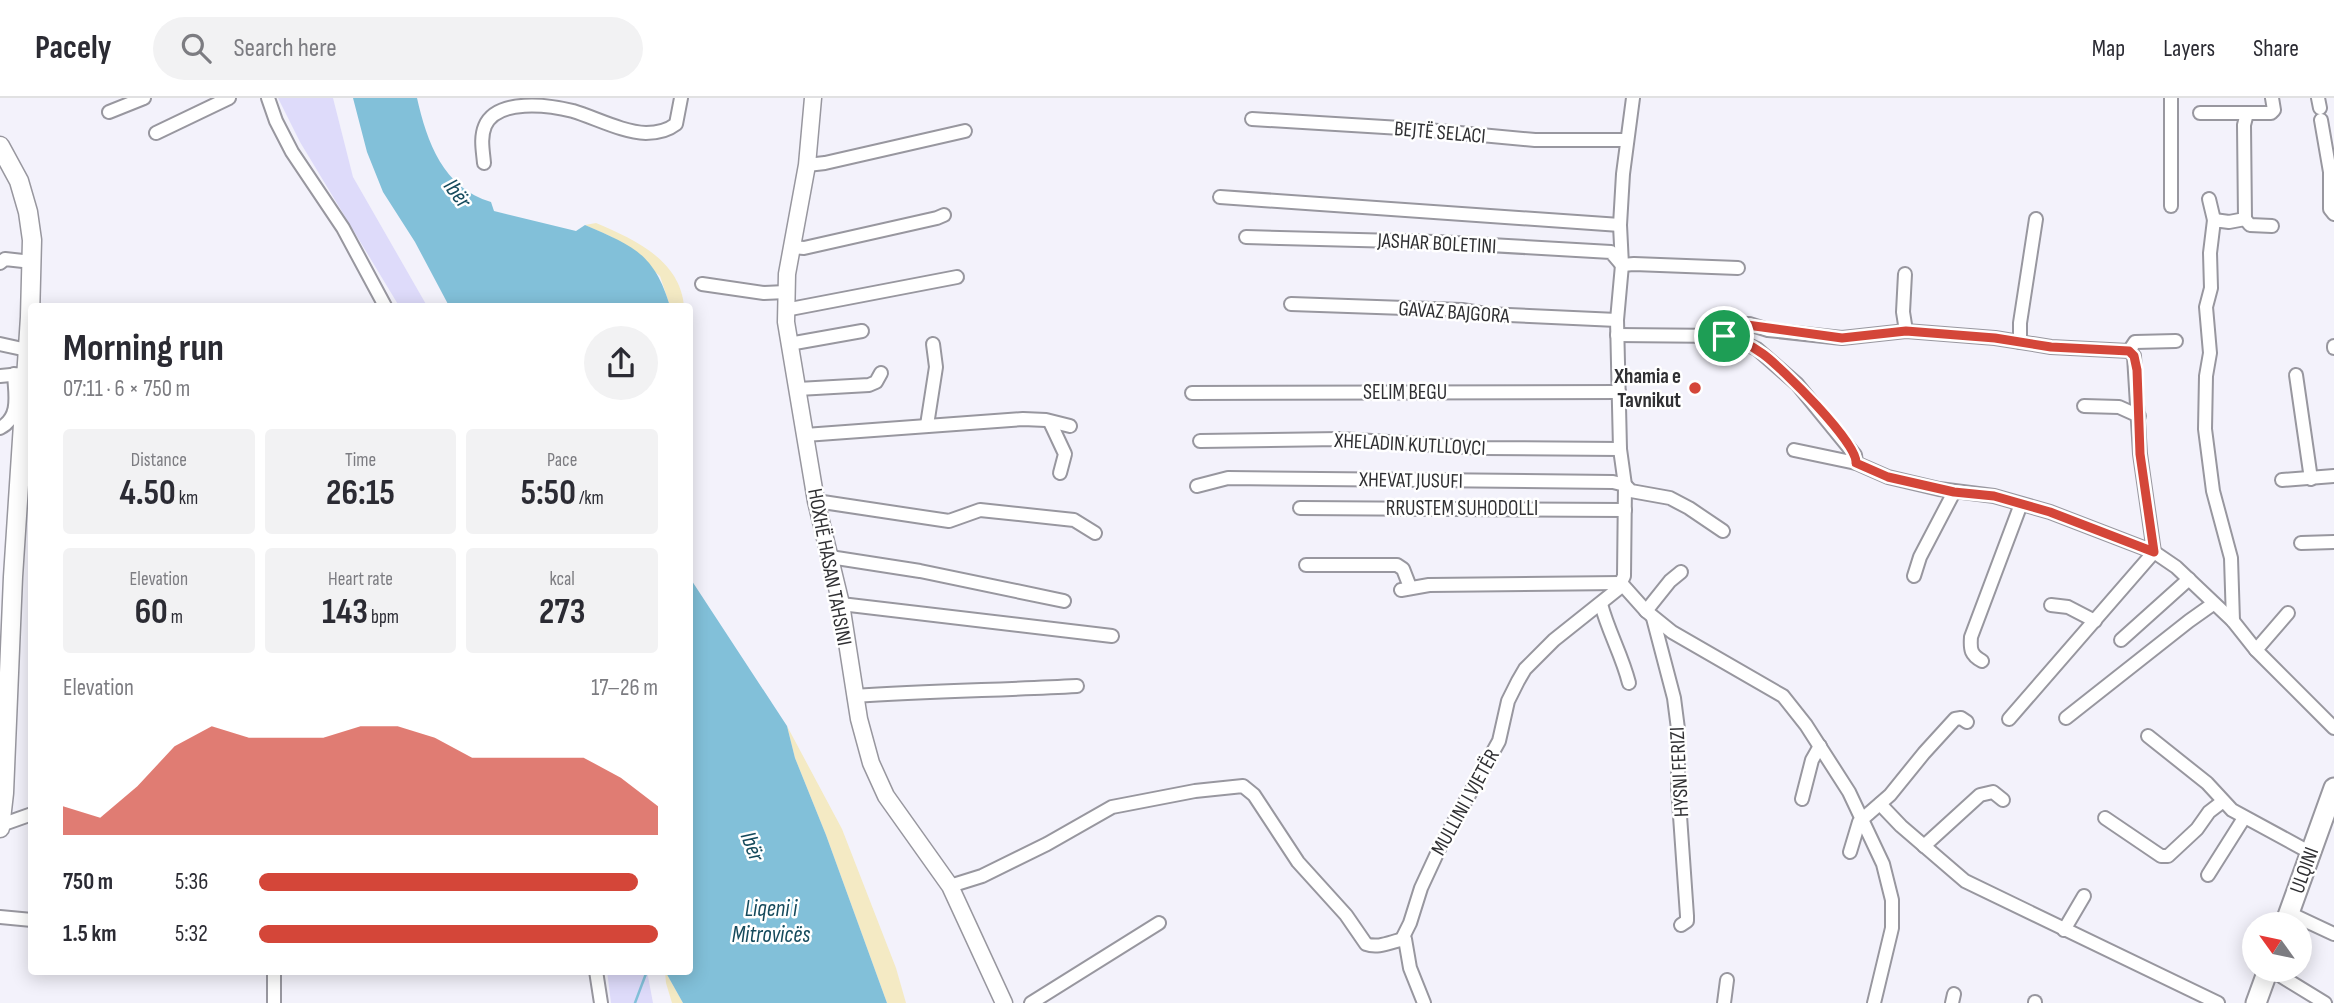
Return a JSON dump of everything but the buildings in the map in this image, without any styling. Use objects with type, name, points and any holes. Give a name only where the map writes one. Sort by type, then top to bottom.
[{"type":"main road","points":[[0,146],[19,181],[28,212],[32,240],[30,303]]},
{"type":"main road","points":[[0,826],[7,579],[25,491],[28,332]]},
{"type":"main road","name":"ULQINI","points":[[2289,912],[2334,788]]},
{"type":"main road","points":[[2256,1003],[2264,982]]},
{"type":"street","points":[[109,112],[144,98]]},
{"type":"street","points":[[156,133],[229,98]]},
{"type":"street","points":[[268,98],[292,152],[344,228],[383,303]]},
{"type":"street","points":[[484,163],[485,125],[502,109],[515,106],[548,107],[650,133],[676,124],[681,98]]},
{"type":"street","name":"HOXHË HASAN TAHSINI","points":[[813,98],[807,165],[792,247],[785,310],[816,501],[841,604],[854,696],[871,763],[886,796],[950,886],[1004,1003]]},
{"type":"street","points":[[1306,565],[1397,565],[1403,569],[1406,589],[1612,581],[1621,583],[1626,567],[1625,485],[1620,449],[1617,320],[1622,265],[1620,225],[1633,98]]},
{"type":"street","points":[[2171,98],[2171,206]]},
{"type":"street","points":[[2200,113],[2273,112],[2272,98]]},
{"type":"street","points":[[2319,109],[2330,172],[2330,209],[2334,214]]},
{"type":"street","points":[[2247,113],[2244,125],[2245,219],[2253,226],[2272,226]]},
{"type":"street","name":"BEJTË SELACI","points":[[1252,119],[1417,129],[1535,140],[1627,140]]},
{"type":"street","points":[[807,165],[965,131]]},
{"type":"street","points":[[1220,197],[1620,225]]},
{"type":"street","points":[[2209,199],[2214,220],[2210,253],[2211,288],[2206,307],[2210,353],[2206,376],[2205,429],[2213,491],[2231,558],[2233,621]]},
{"type":"street","points":[[792,247],[814,246],[944,215]]},
{"type":"street","points":[[2020,342],[2020,323],[2036,219]]},
{"type":"street","points":[[2214,220],[2229,222],[2245,219]]},
{"type":"street","name":"JASHAR BOLETINI","points":[[1246,237],[1437,242],[1611,252],[1622,265]]},
{"type":"street","points":[[0,263],[5,259],[32,262]]},
{"type":"street","points":[[1622,265],[1738,268]]},
{"type":"street","points":[[1905,274],[1903,312],[1906,331]]},
{"type":"street","points":[[785,310],[957,277]]},
{"type":"street","points":[[702,284],[764,293],[786,292]]},
{"type":"street","name":"GAVAZ BAJGORA","points":[[1291,304],[1462,310],[1497,315],[1617,320]]},
{"type":"street","points":[[1724,336],[1740,324],[1842,338],[1906,331],[2051,347],[2129,351],[2134,356],[2137,370],[2140,454],[2154,552],[2009,719]]},
{"type":"street","points":[[789,344],[862,331]]},
{"type":"street","points":[[1617,335],[1724,336],[1757,349],[1797,384],[1855,455],[1856,463]]},
{"type":"street","points":[[2129,351],[2135,342],[2176,341]]},
{"type":"street","points":[[0,344],[26,367]]},
{"type":"street","points":[[927,425],[936,367],[933,344]]},
{"type":"street","points":[[0,376],[26,367]]},
{"type":"street","points":[[0,428],[8,423],[16,407],[26,367]]},
{"type":"street","points":[[798,389],[869,385],[876,382],[881,373]]},
{"type":"street","points":[[2296,376],[2311,479]]},
{"type":"street","name":"SELIM BEGU","points":[[1192,393],[1619,392]]},
{"type":"street","points":[[2084,406],[2119,407],[2139,416]]},
{"type":"street","points":[[805,435],[1023,419],[1046,420],[1070,426]]},
{"type":"street","points":[[1050,422],[1065,454],[1060,474]]},
{"type":"street","name":"XHELADIN KUTLLOVCI","points":[[1200,441],[1340,439],[1484,448],[1620,449]]},
{"type":"street","points":[[1794,450],[1856,463],[1888,477],[1954,492],[1994,496],[2067,517],[2154,552],[2189,579],[2233,621],[2256,650],[2334,728]]},
{"type":"street","points":[[2282,480],[2334,476]]},
{"type":"street","name":"XHEVAT JUSUFI","points":[[1198,485],[1228,478],[1613,482],[1625,485],[1632,491],[1670,498],[1723,531]]},
{"type":"street","points":[[1914,576],[1926,545],[1954,492]]},
{"type":"street","points":[[816,501],[949,521],[980,510],[1074,520],[1095,533]]},
{"type":"street","points":[[1982,661],[1973,656],[1970,648],[1971,637],[2021,504]]},
{"type":"street","name":"RRUSTEM SUHODOLLI","points":[[1300,508],[1625,510]]},
{"type":"street","points":[[2301,543],[2334,542]]},
{"type":"street","points":[[830,557],[920,571],[1064,601]]},
{"type":"street","points":[[1649,615],[1670,581],[1681,572]]},
{"type":"street","points":[[2121,640],[2189,579]]},
{"type":"street","name":"MULLINI I VJETËR","points":[[1402,939],[1440,847],[1499,741],[1508,701],[1525,669],[1554,640],[1618,589],[1621,583]]},
{"type":"street","name":"HYSNI FERIZI","points":[[1621,583],[1649,615],[1672,632],[1783,696],[1849,792],[1883,864],[1892,900],[1893,915],[1888,946],[1874,1003]]},
{"type":"street","points":[[841,604],[1112,636]]},
{"type":"street","points":[[1601,604],[1629,683]]},
{"type":"street","points":[[2051,605],[2068,607],[2095,621]]},
{"type":"street","points":[[2183,635],[2215,606]]},
{"type":"street","points":[[2066,718],[2189,621],[2215,606]]},
{"type":"street","points":[[2256,650],[2288,613]]},
{"type":"street","name":"HYSNI FERIZI","points":[[1649,615],[1674,698],[1678,729],[1678,787],[1687,916],[1687,921],[1681,925]]},
{"type":"street","points":[[854,696],[919,691],[1077,687]]},
{"type":"street","points":[[1850,852],[1856,825],[1880,804],[1955,719],[1961,718],[1968,722]]},
{"type":"street","points":[[2148,736],[2207,783],[2222,802],[2244,818],[2311,853]]},
{"type":"street","points":[[1802,799],[1812,760],[1820,747]]},
{"type":"street","points":[[950,886],[982,876],[1047,844],[1112,807],[1195,791],[1243,786],[1254,795],[1298,862],[1346,915],[1366,944],[1381,945],[1402,939],[1406,941],[1410,968],[1424,1003]]},
{"type":"street","points":[[1924,846],[1980,795],[1993,792],[2003,800]]},
{"type":"street","points":[[2105,818],[2161,856],[2168,856],[2197,829],[2209,812],[2222,802]]},
{"type":"street","points":[[1880,804],[1965,881],[2218,1003]]},
{"type":"street","points":[[0,826],[28,816]]},
{"type":"street","points":[[2208,875],[2244,818]]},
{"type":"street","points":[[2064,930],[2084,896]]},
{"type":"street","points":[[0,917],[28,920]]},
{"type":"street","points":[[1031,1003],[1159,923]]},
{"type":"street","name":"ULQINI","points":[[2312,927],[2334,934]]},
{"type":"street","points":[[274,975],[274,1003]]},
{"type":"street","points":[[597,975],[601,1003]]},
{"type":"street","points":[[1414,979],[1414,1003]]},
{"type":"street","points":[[1724,1003],[1727,980]]},
{"type":"street","points":[[2289,982],[2325,1003]]},
{"type":"shaded area","points":[[278,98],[333,98],[353,177],[425,303],[397,303],[300,142]]},
{"type":"shaded area","points":[[608,975],[648,975],[653,1003],[611,1003]]},
{"type":"sand","points":[[596,223],[653,253],[674,276],[683,303],[669,303],[660,276],[612,237],[585,225]]},
{"type":"sand","points":[[787,726],[842,829],[896,968],[906,1003],[887,1003],[795,758]]},
{"type":"sand","points":[[667,975],[683,1003],[672,1003],[666,983]]},
{"type":"water","name":"Ibër","points":[[353,98],[417,98],[432,147],[449,175],[461,186],[491,202],[494,211],[576,231],[585,225],[629,246],[649,263],[657,274],[669,303],[447,303],[415,242],[383,192],[367,152]]},
{"type":"water","name":"Liqeni i Mitrovicës","points":[[693,583],[787,726],[795,758],[887,1003],[683,1003],[667,975],[693,975]]},
{"type":"waterway","points":[[635,1003],[646,975]]},
{"type":"place","name":"Xhamia e Tavnikut","points":[[1695,388]]},
{"type":"route","points":[[1740,324],[1749,324],[1768,330],[1842,338],[1906,331],[1995,338],[2051,347],[2129,351],[2134,356],[2137,370],[2140,454],[2154,552],[2067,517],[1994,496],[1954,492],[1888,477],[1856,463],[1855,455],[1797,384],[1757,349],[1724,336],[1740,324]]}]
